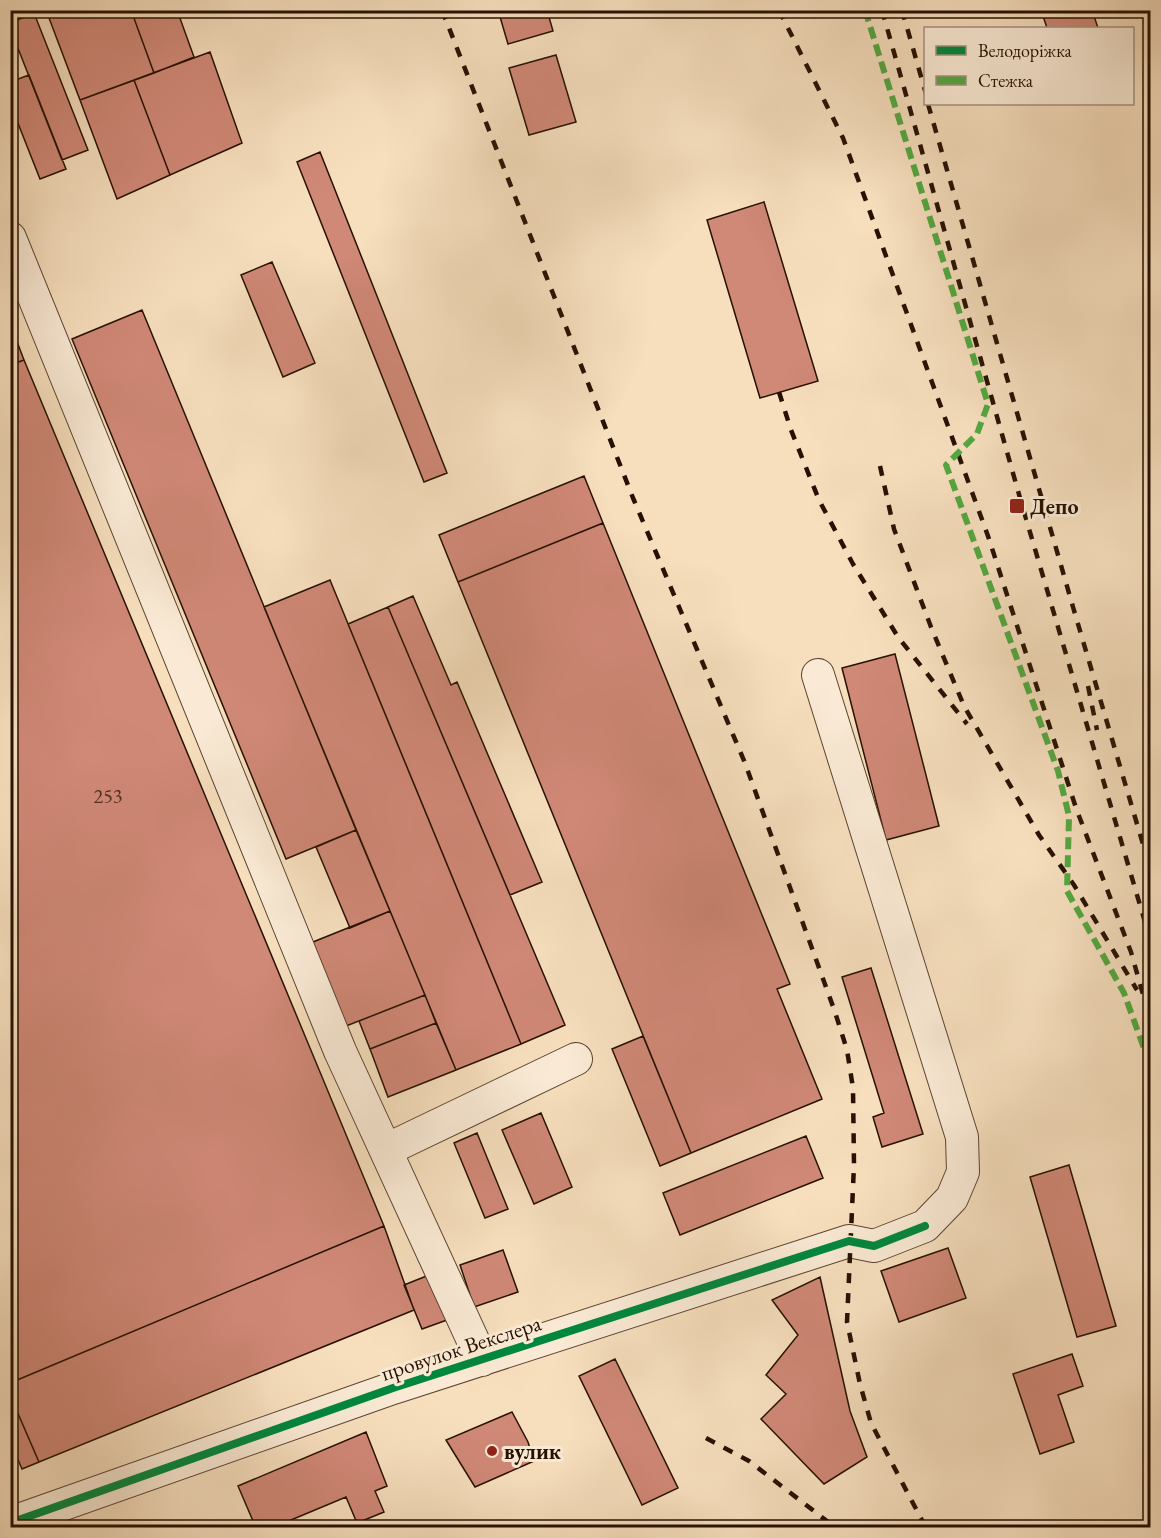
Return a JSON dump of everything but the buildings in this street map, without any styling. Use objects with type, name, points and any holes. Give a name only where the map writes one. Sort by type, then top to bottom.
[{"type":"street","points":[[10,238],[340,1050],[482,1360]]},
{"type":"street","name":"провулок Векслера","points":[[10,1523],[393,1388],[849,1241],[874,1246],[925,1226],[952,1198],[963,1172],[962,1137],[818,675]]},
{"type":"street","points":[[386,1150],[576,1059]]},
{"type":"railway","points":[[442,10],[633,498],[745,763],[835,1012],[847,1050],[853,1088],[854,1165],[847,1322],[871,1423],[926,1528]]},
{"type":"railway","points":[[779,10],[843,138],[988,536],[1076,808],[1131,952],[1150,1019]]},
{"type":"railway","points":[[882,10],[1022,505],[1150,939]]},
{"type":"railway","points":[[902,10],[924,87]]},
{"type":"railway","points":[[928,105],[1150,868]]},
{"type":"railway","points":[[779,392],[791,430],[819,500],[853,564],[898,637],[967,724]]},
{"type":"railway","points":[[880,466],[894,529],[964,706],[1039,835],[1074,885],[1137,990]]},
{"type":"railway","points":[[1088,686],[1097,730]]},
{"type":"railway","points":[[706,1438],[749,1461],[836,1528]]},
{"type":"marked path","points":[[865,10],[988,404],[977,434],[946,465],[1058,771],[1069,816],[1067,891],[1124,993],[1150,1065]]},
{"type":"cycle path","points":[[10,1523],[393,1388],[849,1241],[874,1246],[925,1226]]},
{"type":"place","name":"Депо","points":[[1017,506]]},
{"type":"place","name":"вулик","points":[[492,1451]]}]
